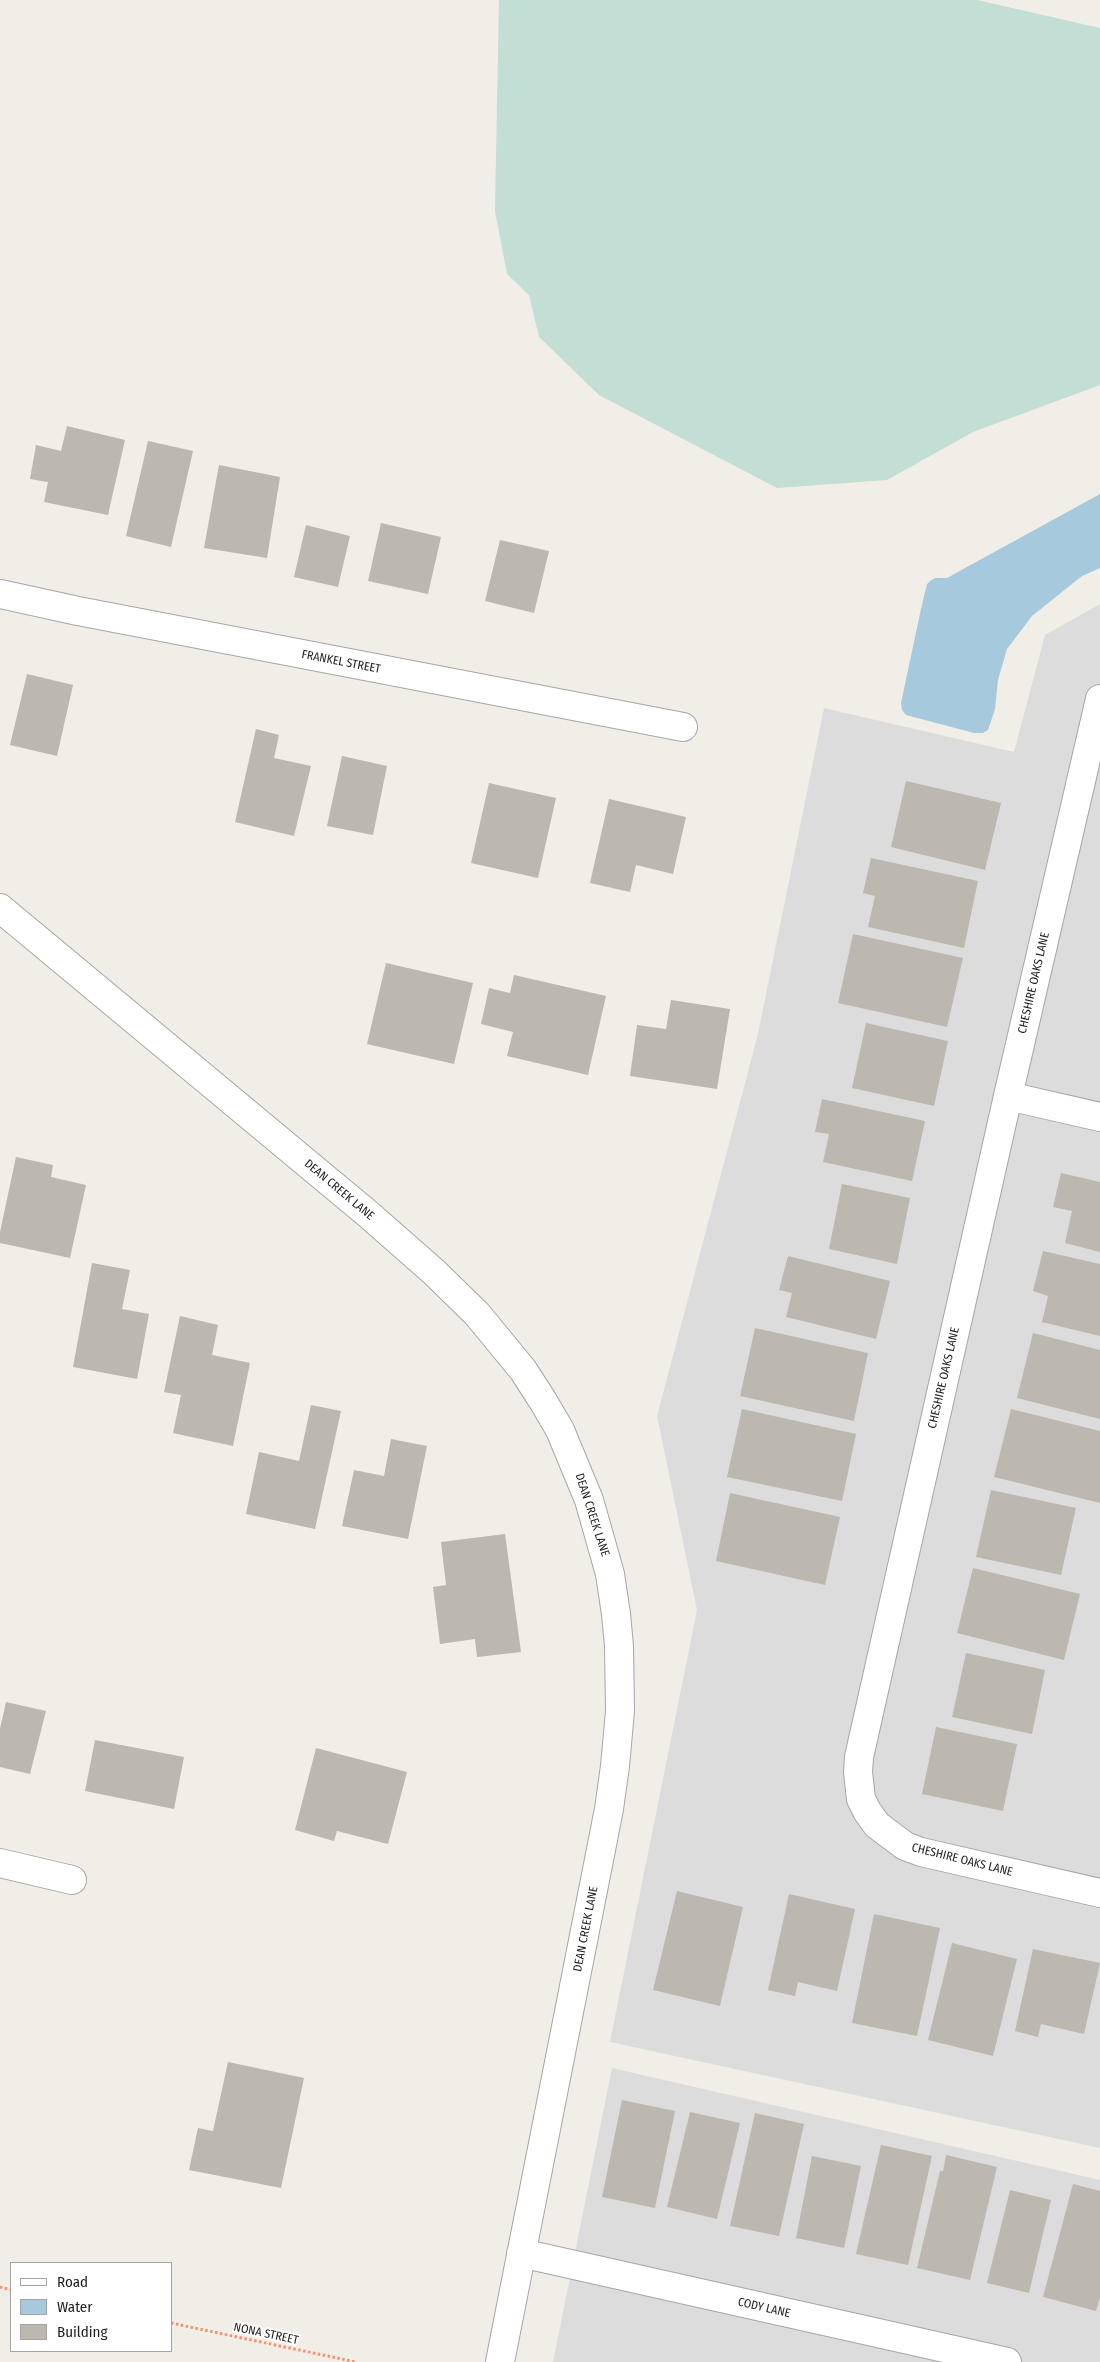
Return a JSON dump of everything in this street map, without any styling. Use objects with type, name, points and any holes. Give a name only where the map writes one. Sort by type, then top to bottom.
[{"type":"street","name":"FRANKEL STREET","points":[[0,594],[78,611],[683,727]]},
{"type":"street","name":"CHESHIRE OAKS LANE","points":[[1100,699],[1008,1096],[859,1757],[859,1785],[862,1799],[877,1825],[905,1846],[921,1852],[1100,1893]]},
{"type":"street","name":"DEAN CREEK LANE","points":[[0,908],[368,1214],[451,1288],[477,1314],[523,1370],[560,1430],[576,1466],[600,1534],[610,1574],[619,1646],[620,1711],[609,1809],[500,2362]]},
{"type":"street","points":[[1008,1096],[1100,1117]]},
{"type":"street","points":[[0,1863],[72,1880]]},
{"type":"street","name":"CODY LANE","points":[[521,2253],[1007,2362]]},
{"type":"path","name":"NONA STREET","points":[[172,2323],[356,2362]]},
{"type":"shaded area","points":[[499,0],[977,0],[1100,28],[1100,385],[973,432],[887,480],[777,488],[599,395],[539,337],[529,295],[507,274],[495,211]]},
{"type":"shaded area","points":[[1100,604],[1100,2148],[610,2042],[697,1610],[657,1416],[758,1034],[824,708],[1014,752],[1045,635]]},
{"type":"shaded area","points":[[612,2068],[1100,2180],[1100,2362],[553,2362]]},
{"type":"water","points":[[1100,494],[1100,568],[1082,576],[1032,616],[1007,649],[998,680],[995,709],[988,730],[983,733],[974,733],[906,715],[902,710],[901,703],[927,584],[935,578],[947,578]]},
{"type":"building","points":[[67,426],[125,440],[108,515],[44,502],[48,482],[30,479],[36,445],[61,451]]},
{"type":"building","points":[[148,441],[193,451],[171,547],[126,536]]},
{"type":"building","points":[[219,465],[280,477],[267,558],[204,548]]},
{"type":"building","points":[[381,523],[441,537],[428,594],[368,581]]},
{"type":"building","points":[[306,525],[350,536],[338,587],[294,577]]},
{"type":"building","points":[[500,540],[549,551],[534,613],[485,601]]},
{"type":"building","points":[[27,674],[73,685],[57,756],[10,745]]},
{"type":"building","points":[[256,729],[279,735],[274,758],[311,766],[294,836],[235,822]]},
{"type":"building","points":[[342,756],[387,766],[373,835],[327,826]]},
{"type":"building","points":[[906,781],[1001,803],[985,870],[891,847]]},
{"type":"building","points":[[489,783],[556,798],[538,878],[471,863]]},
{"type":"building","points":[[609,799],[686,817],[673,874],[636,865],[630,892],[590,883]]},
{"type":"building","points":[[871,858],[978,881],[964,948],[868,927],[875,896],[863,893]]},
{"type":"building","points":[[853,934],[963,958],[947,1027],[838,1003]]},
{"type":"building","points":[[386,963],[473,983],[454,1064],[367,1044]]},
{"type":"building","points":[[514,975],[606,996],[588,1075],[507,1056],[513,1032],[481,1024],[489,988],[510,993]]},
{"type":"building","points":[[671,1000],[730,1009],[717,1089],[630,1076],[637,1025],[666,1029]]},
{"type":"building","points":[[866,1023],[948,1041],[934,1106],[852,1088]]},
{"type":"building","points":[[822,1099],[925,1121],[912,1181],[823,1162],[829,1134],[815,1132]]},
{"type":"building","points":[[16,1157],[53,1165],[51,1177],[86,1185],[70,1258],[0,1243],[0,1232]]},
{"type":"building","points":[[1061,1173],[1100,1182],[1100,1252],[1065,1243],[1072,1211],[1053,1207]]},
{"type":"building","points":[[842,1184],[910,1198],[897,1264],[829,1249]]},
{"type":"building","points":[[1043,1251],[1100,1264],[1100,1336],[1042,1322],[1048,1296],[1033,1291]]},
{"type":"building","points":[[788,1256],[890,1281],[876,1339],[786,1317],[792,1293],[779,1290]]},
{"type":"building","points":[[92,1263],[130,1270],[122,1309],[149,1314],[137,1379],[73,1367]]},
{"type":"building","points":[[180,1316],[218,1325],[212,1355],[250,1363],[233,1446],[173,1433],[181,1395],[164,1392]]},
{"type":"building","points":[[755,1328],[868,1353],[854,1421],[740,1396]]},
{"type":"building","points":[[1033,1333],[1100,1350],[1100,1419],[1017,1398]]},
{"type":"building","points":[[311,1405],[341,1411],[315,1529],[246,1514],[259,1452],[299,1461]]},
{"type":"building","points":[[742,1409],[856,1434],[842,1501],[727,1477]]},
{"type":"building","points":[[1011,1409],[1100,1431],[1100,1503],[994,1477]]},
{"type":"building","points":[[391,1439],[427,1446],[408,1539],[342,1526],[354,1470],[384,1476]]},
{"type":"building","points":[[991,1490],[1076,1508],[1061,1575],[976,1557]]},
{"type":"building","points":[[730,1493],[840,1517],[825,1585],[716,1561]]},
{"type":"building","points":[[505,1534],[521,1652],[477,1657],[475,1639],[440,1644],[433,1587],[446,1585],[441,1542]]},
{"type":"building","points":[[973,1568],[1080,1594],[1064,1660],[957,1633]]},
{"type":"building","points":[[966,1653],[1045,1670],[1032,1734],[952,1717]]},
{"type":"building","points":[[6,1702],[46,1711],[30,1774],[0,1767],[0,1729]]},
{"type":"building","points":[[936,1727],[1017,1744],[1003,1811],[922,1794]]},
{"type":"building","points":[[95,1740],[184,1757],[174,1809],[85,1791]]},
{"type":"building","points":[[316,1748],[407,1772],[388,1844],[337,1831],[334,1841],[295,1830]]},
{"type":"building","points":[[677,1891],[743,1907],[720,2006],[653,1990]]},
{"type":"building","points":[[789,1894],[855,1909],[837,1991],[798,1982],[795,1996],[768,1990]]},
{"type":"building","points":[[874,1914],[940,1928],[917,2036],[852,2023]]},
{"type":"building","points":[[952,1943],[1017,1959],[993,2056],[928,2040]]},
{"type":"building","points":[[1033,1949],[1100,1963],[1084,2034],[1041,2024],[1038,2037],[1015,2031]]},
{"type":"building","points":[[228,2062],[304,2078],[281,2188],[189,2170],[198,2128],[213,2131]]},
{"type":"building","points":[[622,2100],[675,2111],[655,2208],[602,2197]]},
{"type":"building","points":[[690,2112],[740,2123],[717,2219],[667,2207]]},
{"type":"building","points":[[755,2113],[804,2124],[779,2236],[730,2226]]},
{"type":"building","points":[[881,2145],[932,2156],[908,2265],[856,2254]]},
{"type":"building","points":[[946,2155],[997,2167],[970,2280],[917,2268],[940,2171],[943,2171]]},
{"type":"building","points":[[812,2156],[861,2166],[844,2248],[796,2238]]},
{"type":"building","points":[[1073,2184],[1100,2191],[1100,2297],[1096,2311],[1043,2297]]},
{"type":"building","points":[[1010,2190],[1051,2200],[1029,2293],[987,2283]]}]
